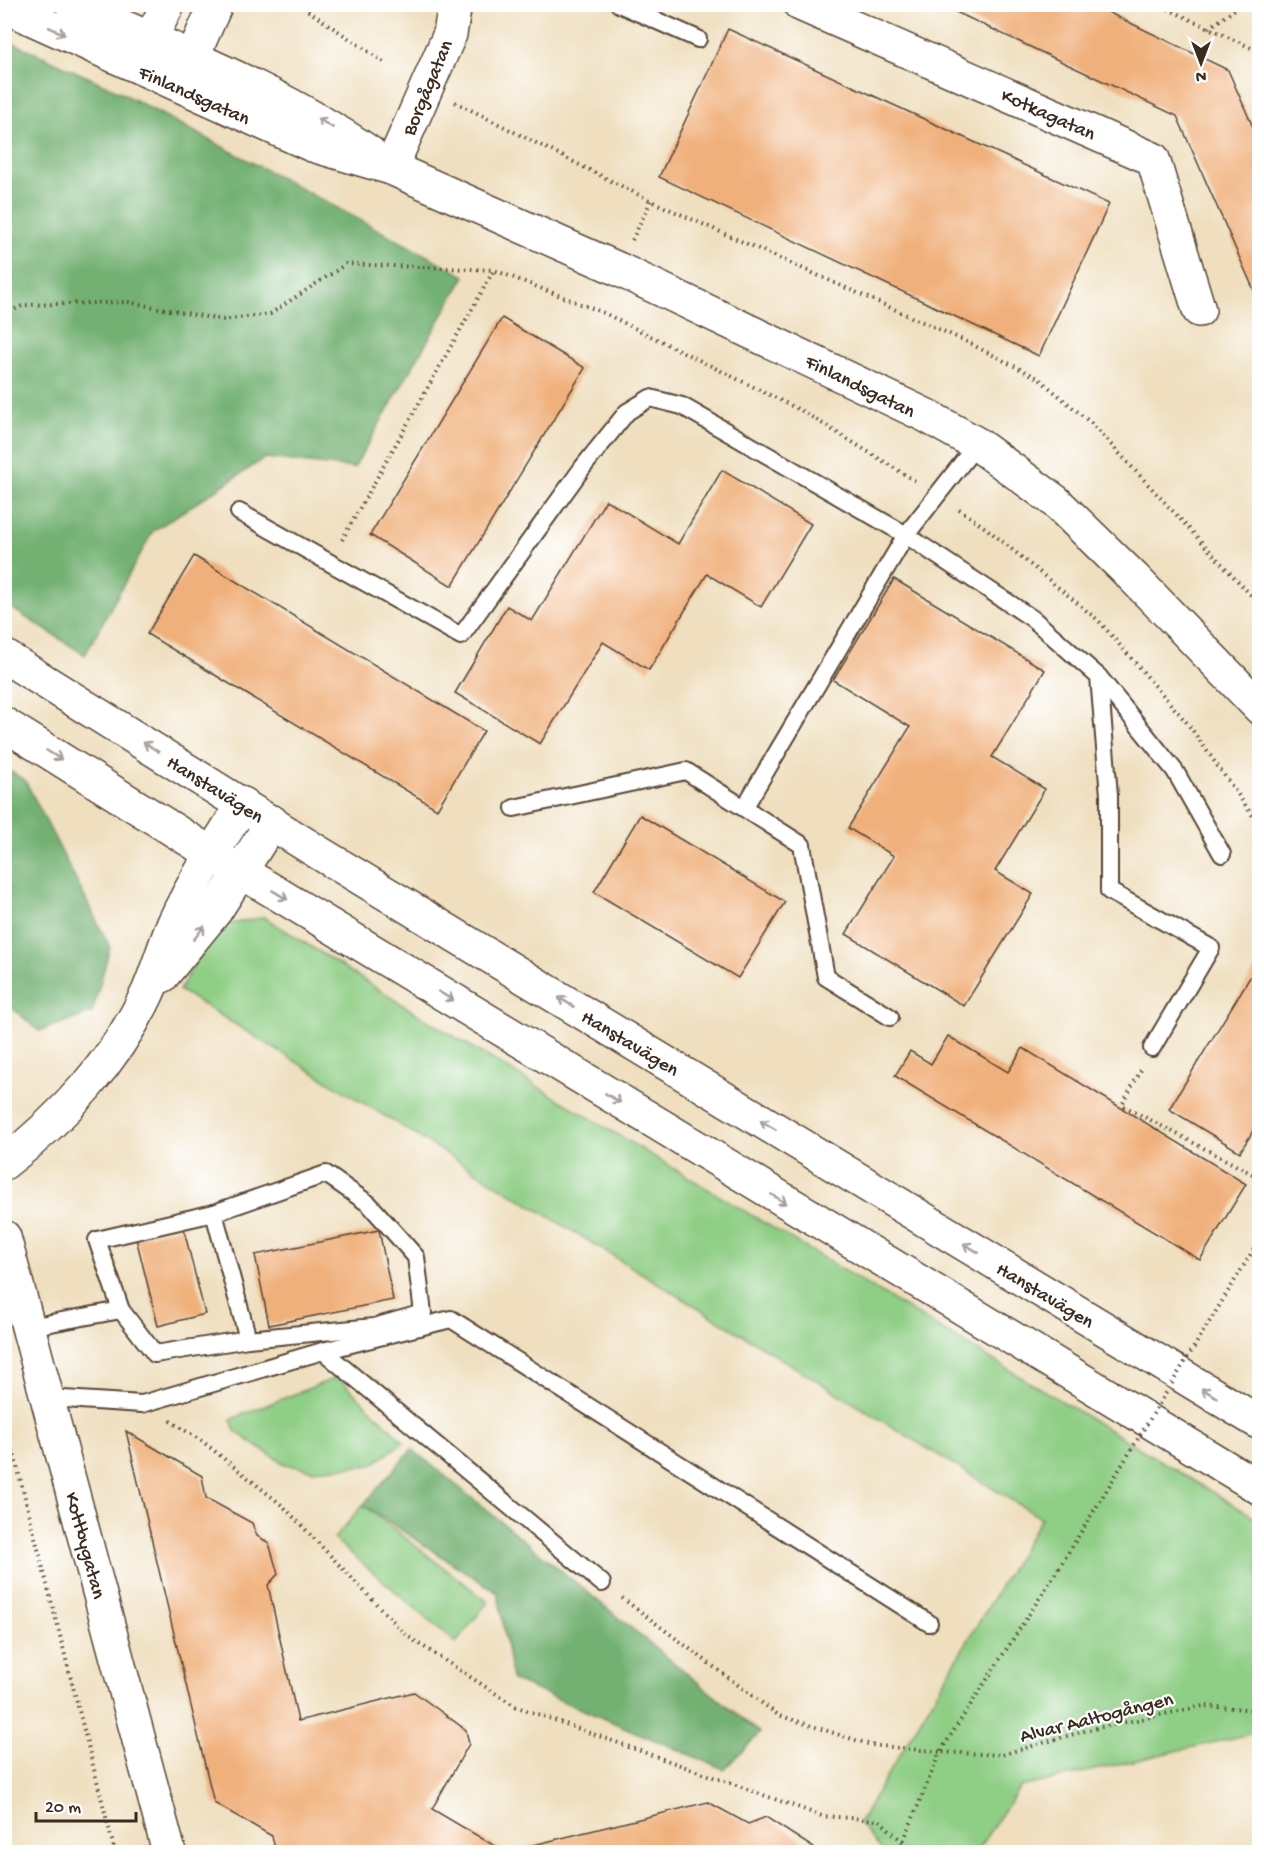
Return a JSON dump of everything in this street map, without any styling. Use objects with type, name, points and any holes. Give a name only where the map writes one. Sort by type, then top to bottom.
[{"type":"street","name":"Finlandsgatan","points":[[72,4],[143,54]]},
{"type":"street","points":[[143,54],[168,4]]},
{"type":"street","points":[[185,72],[216,4]]},
{"type":"street","name":"Borgågatan","points":[[391,168],[450,34],[455,4]]},
{"type":"street","name":"Kotkagatan","points":[[800,4],[1153,159],[1199,310]]},
{"type":"street","name":"Finlandsgatan","points":[[4,6],[143,54],[185,72],[323,121],[391,168],[618,269],[927,416],[977,444],[1055,501],[1134,578],[1260,708]]},
{"type":"street","name":"Hanstavägen","points":[[4,656],[272,822],[1260,1423]]},
{"type":"street","points":[[4,724],[212,854],[1260,1488]]},
{"type":"street","points":[[4,1163],[32,1142],[81,1092],[115,1047],[147,993],[175,922],[212,854],[243,804]]},
{"type":"street","points":[[147,993],[196,937],[272,822]]},
{"type":"street","name":"Kottbygatan","points":[[4,1237],[169,1852]]},
{"type":"lane","points":[[620,4],[698,39]]},
{"type":"lane","points":[[239,512],[461,636],[583,467],[627,412],[650,398],[682,406],[906,535],[1033,619],[1099,677],[1175,771],[1222,854]]},
{"type":"lane","points":[[744,808],[906,535],[977,444]]},
{"type":"lane","points":[[1099,677],[1109,795],[1109,891],[1211,948],[1152,1048]]},
{"type":"lane","points":[[514,808],[686,771],[802,845],[826,977],[890,1017]]},
{"type":"lane","points":[[326,1174],[369,1204],[416,1257],[423,1313],[374,1327],[248,1339],[155,1354],[121,1310],[97,1240],[214,1213],[326,1174]]},
{"type":"lane","points":[[214,1213],[248,1339]]},
{"type":"lane","points":[[29,1327],[121,1310]]},
{"type":"lane","points":[[48,1398],[142,1404],[323,1351],[451,1319],[929,1623]]},
{"type":"lane","points":[[323,1351],[602,1583]]},
{"type":"path","points":[[298,4],[387,64]]},
{"type":"path","points":[[1157,4],[1259,52]]},
{"type":"path","points":[[1209,29],[1242,4]]},
{"type":"path","points":[[452,100],[651,201],[963,340],[1038,378],[1091,423],[1260,604]]},
{"type":"path","points":[[4,314],[24,305],[128,302],[222,320],[270,314],[346,264],[494,270],[604,313],[802,411],[939,495],[987,529],[1099,621],[1188,724],[1260,826]]},
{"type":"path","points":[[329,564],[494,270]]},
{"type":"path","points":[[1152,1048],[1122,1105],[1260,1178]]},
{"type":"path","points":[[899,1852],[940,1752],[1059,1568],[1260,1239]]},
{"type":"path","points":[[142,1404],[202,1441],[284,1506],[407,1636],[515,1706],[822,1816],[879,1820],[903,1842]]},
{"type":"path","points":[[4,1415],[115,1852]]},
{"type":"path","name":"Alvar Aaltogången","points":[[602,1583],[778,1715],[871,1745],[1001,1755],[1088,1730],[1203,1706],[1260,1710]]},
{"type":"green space","points":[[5,39],[116,90],[465,276],[354,468],[265,458],[153,531],[85,655],[5,604]]},
{"type":"green space","points":[[4,768],[25,780],[110,947],[92,1013],[39,1031],[5,1002]]},
{"type":"green space","points":[[264,917],[425,1019],[1259,1520],[1259,1732],[1020,1787],[976,1852],[883,1852],[859,1823],[1041,1518],[179,990],[217,927]]},
{"type":"green space","points":[[338,1377],[404,1442],[372,1465],[312,1470],[285,1464],[235,1431],[231,1419]]},
{"type":"green space","points":[[412,1449],[760,1733],[724,1769],[512,1680],[498,1593],[363,1505]]},
{"type":"green space","points":[[363,1505],[488,1602],[456,1643],[334,1539]]},
{"type":"building","points":[[939,4],[1091,4],[1228,70],[1260,143],[1260,304],[1177,116]]},
{"type":"building","points":[[728,29],[1109,204],[1039,356],[659,177]]},
{"type":"building","points":[[502,318],[585,368],[452,586],[370,535]]},
{"type":"building","points":[[722,470],[811,524],[761,607],[707,574],[649,670],[603,642],[540,744],[455,693],[507,606],[532,621],[606,500],[678,544]]},
{"type":"building","points":[[194,556],[484,731],[437,809],[147,634]]},
{"type":"building","points":[[894,579],[1045,670],[992,757],[1045,789],[995,871],[1033,894],[964,1006],[846,934],[894,856],[848,828],[910,727],[833,680]]},
{"type":"building","points":[[640,815],[785,902],[738,978],[594,892]]},
{"type":"building","points":[[1260,961],[1260,1120],[1240,1152],[1169,1109]]},
{"type":"building","points":[[948,1036],[1008,1072],[1023,1048],[1246,1184],[1200,1260],[895,1076],[910,1051],[931,1064]]},
{"type":"building","points":[[183,1226],[205,1314],[158,1326],[136,1238]]},
{"type":"building","points":[[379,1230],[393,1300],[269,1325],[255,1255]]},
{"type":"building","points":[[126,1431],[202,1476],[206,1498],[252,1523],[257,1536],[269,1543],[278,1574],[268,1585],[298,1721],[414,1692],[466,1730],[469,1744],[432,1809],[505,1852],[276,1852],[272,1836],[214,1803]]},
{"type":"building","points":[[708,1802],[748,1824],[766,1817],[820,1852],[505,1852]]}]
